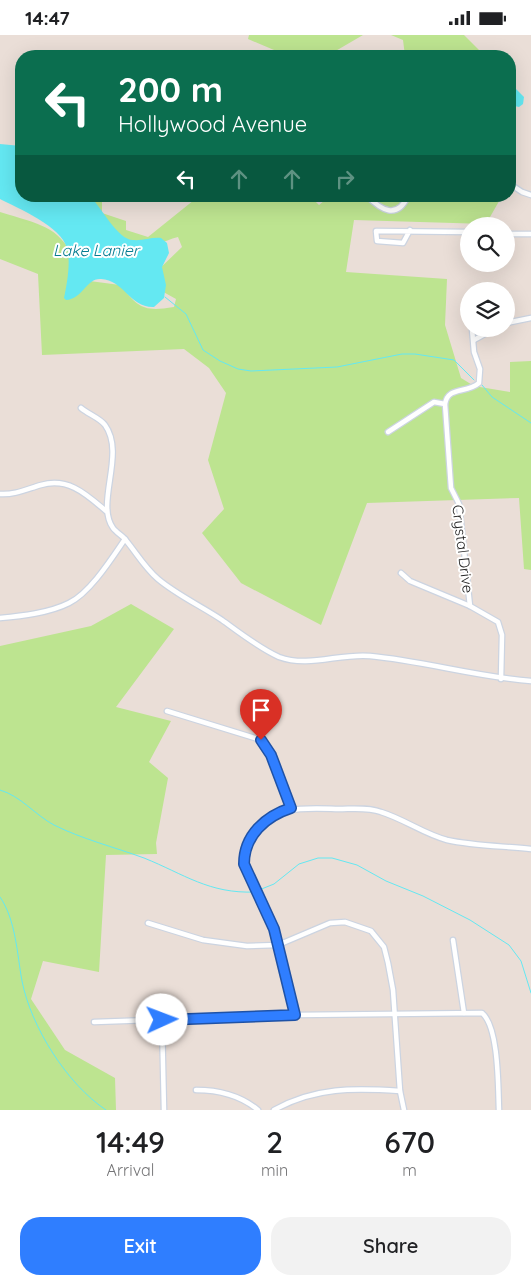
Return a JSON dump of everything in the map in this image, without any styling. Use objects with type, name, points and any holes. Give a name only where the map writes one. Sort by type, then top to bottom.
[{"type":"street","points":[[516,188],[531,195]]},
{"type":"street","points":[[373,202],[378,207],[387,211],[396,210],[405,202]]},
{"type":"street","points":[[410,230],[402,243],[377,241],[376,231],[410,230],[460,232]]},
{"type":"street","points":[[515,234],[531,235]]},
{"type":"street","points":[[515,321],[531,318]]},
{"type":"street","points":[[388,432],[434,402],[445,404],[446,396],[450,392],[468,390],[479,383],[480,369],[474,353],[473,337]]},
{"type":"street","points":[[474,340],[479,337]]},
{"type":"street","name":"Crystal Drive","points":[[445,404],[451,488],[460,504],[470,606]]},
{"type":"street","points":[[81,408],[104,423],[112,440],[109,496],[106,511]]},
{"type":"street","points":[[0,494],[20,492],[51,483],[61,483],[83,491],[106,511],[113,528],[125,539],[144,567],[159,580],[260,647],[280,657],[302,661],[367,656],[434,665],[501,679],[531,681]]},
{"type":"street","points":[[0,618],[47,610],[69,603],[80,595],[109,563],[125,539]]},
{"type":"street","points":[[402,573],[410,581],[470,606],[498,622],[502,635],[501,679]]},
{"type":"street","points":[[167,711],[250,735],[261,740],[271,755],[291,808]]},
{"type":"street","points":[[295,1015],[274,929],[247,874],[244,854],[248,843],[266,820],[276,813],[291,808],[380,811],[447,840],[531,849]]},
{"type":"street","points":[[148,923],[203,940],[247,946],[278,945],[330,923],[345,922],[371,931],[384,947],[392,990],[400,1091],[404,1110]]},
{"type":"street","points":[[452,940],[464,1013]]},
{"type":"street","points":[[94,1022],[295,1015],[482,1013],[490,1026],[494,1046],[499,1110]]},
{"type":"street","points":[[162,1020],[164,1110]]},
{"type":"street","points":[[196,1090],[225,1093],[250,1103],[258,1110]]},
{"type":"street","points":[[274,1110],[310,1094],[325,1091],[400,1091]]},
{"type":"green space","points":[[249,35],[363,35],[337,50],[274,50],[248,39]]},
{"type":"green space","points":[[391,35],[464,35],[479,50],[404,50],[403,40]]},
{"type":"green space","points":[[79,202],[102,202],[102,213],[126,221],[126,230],[148,237],[192,202],[316,202],[319,205],[323,202],[499,202],[490,217],[460,217],[460,223],[354,220],[346,272],[447,279],[445,325],[461,378],[474,386],[510,392],[510,362],[531,361],[531,570],[524,569],[519,498],[367,503],[321,625],[241,583],[202,533],[224,509],[208,460],[226,393],[209,368],[184,349],[42,355],[38,274],[0,259],[0,212],[43,226],[53,232],[69,250],[82,280],[120,285],[142,307],[155,309],[174,307],[176,299],[158,289],[154,274],[182,247],[178,237],[137,249]]},
{"type":"green space","points":[[131,604],[174,629],[116,707],[171,721],[149,762],[168,778],[156,843],[157,854],[106,855],[99,972],[43,961],[31,999],[65,1050],[115,1078],[116,1110],[0,1110],[0,646],[91,626]]},
{"type":"water","points":[[516,89],[524,97],[523,104],[519,107],[516,106]]},
{"type":"water","name":"Lake Lanier","points":[[0,144],[15,145],[15,202],[95,202],[116,229],[127,239],[161,238],[167,243],[169,253],[162,267],[166,285],[164,298],[154,307],[146,306],[133,299],[116,284],[101,279],[92,282],[72,299],[66,300],[64,298],[69,259],[63,240],[48,225],[0,199]]},
{"type":"waterway","points":[[165,297],[186,314],[203,350],[220,361],[238,369],[251,371],[337,367],[402,354],[415,354],[454,360],[474,380]]},
{"type":"waterway","points":[[482,385],[492,397],[531,423]]},
{"type":"waterway","points":[[0,790],[15,797],[54,825],[76,835],[144,858],[197,882],[224,890],[255,892]]},
{"type":"waterway","points":[[259,890],[274,884],[299,864],[318,858],[332,858],[357,865],[386,881],[423,896],[470,920],[509,945],[521,961],[531,993]]},
{"type":"waterway","points":[[0,897],[13,927],[22,981],[33,1017],[42,1035],[65,1070],[92,1099],[106,1110]]},
{"type":"route","points":[[162,1020],[295,1015],[274,929],[244,864],[244,854],[248,843],[257,829],[276,813],[291,808],[268,747],[261,740]]}]
